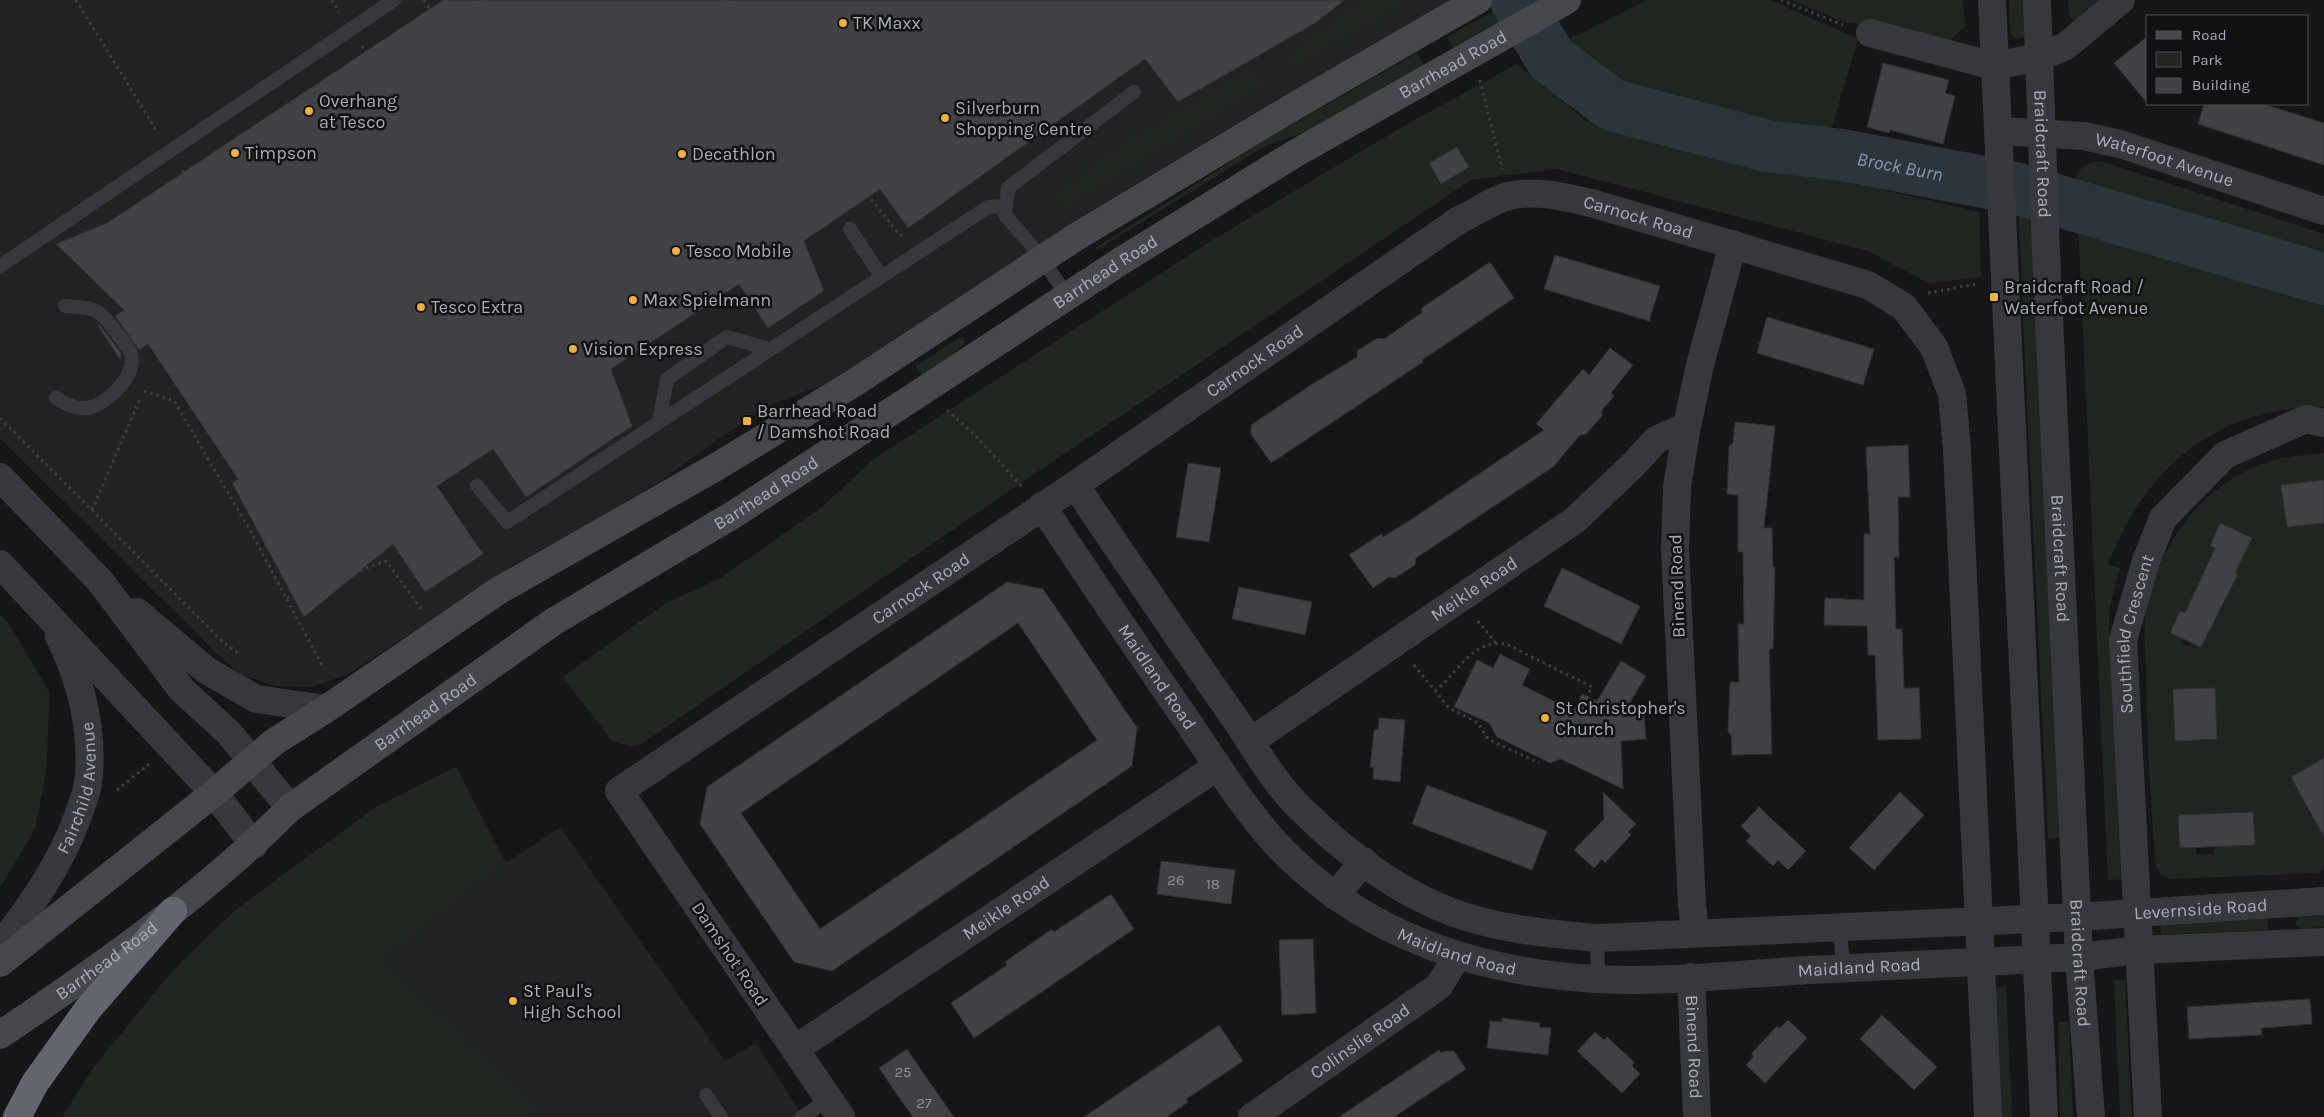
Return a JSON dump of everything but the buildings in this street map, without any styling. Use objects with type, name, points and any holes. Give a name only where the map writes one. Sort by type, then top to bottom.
[{"type":"highway","points":[[17,1117],[35,1084],[88,1009],[173,911]]},
{"type":"main road","name":"Barrhead Road","points":[[0,1035],[173,911],[254,845],[290,808],[553,622],[736,513],[1121,261],[1296,153],[1567,0]]},
{"type":"main road","points":[[0,963],[214,793],[274,742],[326,709],[498,591],[756,443],[854,383],[1043,260],[1076,236],[1468,6]]},
{"type":"street","points":[[1992,0],[2044,1117]]},
{"type":"street","name":"Braidcraft Road","points":[[2037,0],[2043,133],[2042,168],[2079,957],[2091,1117]]},
{"type":"street","points":[[1870,33],[1994,66],[2039,56],[2066,46],[2122,0]]},
{"type":"street","name":"Waterfoot Avenue","points":[[1999,131],[2084,136],[2120,144],[2324,211]]},
{"type":"street","name":"Carnock Road","points":[[619,791],[1035,500],[1075,485],[1459,220],[1509,196],[1538,194],[1562,197],[1733,244],[1868,285],[1904,307],[1934,347],[1952,394],[1957,449],[1980,920]]},
{"type":"street","name":"Binend Road","points":[[1695,933],[1674,549],[1677,487],[1687,426],[1719,290],[1733,244]]},
{"type":"street","name":"Southfield Crescent","points":[[2140,950],[2124,640],[2146,561],[2163,518],[2226,456],[2306,419],[2324,423]]},
{"type":"street","name":"Meikle Road","points":[[1251,741],[1575,520],[1632,466],[1656,440],[1687,426]]},
{"type":"street","points":[[0,477],[100,581],[206,670],[256,699],[326,709]]},
{"type":"street","name":"Maidland Road","points":[[1075,485],[1173,630],[1298,807],[1364,862],[1404,888],[1461,915],[1495,925],[1541,933],[1597,938],[2078,917]]},
{"type":"street","name":"Maidland Road","points":[[1035,500],[1252,814],[1279,846],[1335,896],[1366,917],[1396,932],[1457,956],[1549,974],[1598,979],[1691,977],[2079,957]]},
{"type":"street","name":"Fairchild Avenue","points":[[0,564],[214,793],[254,845]]},
{"type":"street","points":[[100,581],[182,690],[224,728],[290,808]]},
{"type":"street","name":"Fairchild Avenue","points":[[0,946],[35,901],[54,869],[71,835],[88,784],[89,744],[86,711],[68,655],[50,616]]},
{"type":"street","points":[[1140,653],[1173,630]]},
{"type":"street","name":"Meikle Road","points":[[795,1049],[1218,766]]},
{"type":"street","name":"Damshot Road","points":[[619,791],[835,1108]]},
{"type":"street","points":[[1335,896],[1364,862]]},
{"type":"street","name":"Levernside Road","points":[[2078,917],[2138,911],[2324,901]]},
{"type":"street","points":[[2280,903],[2280,943]]},
{"type":"street","points":[[1980,920],[1988,1117]]},
{"type":"street","points":[[2079,957],[2140,950],[2324,942]]},
{"type":"street","points":[[2140,950],[2148,1117]]},
{"type":"street","name":"Colinslie Road","points":[[1252,1117],[1440,986],[1457,956]]},
{"type":"street","name":"Binend Road","points":[[1691,977],[1698,1117]]},
{"type":"lane","points":[[0,266],[394,0]]},
{"type":"lane","points":[[1068,296],[1043,260],[1005,215],[1008,188],[1134,92]]},
{"type":"lane","points":[[476,486],[507,522],[988,207],[1006,206]]},
{"type":"lane","points":[[850,229],[881,276]]},
{"type":"lane","points":[[56,398],[69,407],[92,407],[115,392],[127,378],[131,363],[130,352],[106,318],[94,308],[65,306]]},
{"type":"lane","points":[[659,422],[667,379],[727,337],[769,349]]},
{"type":"lane","points":[[1840,927],[1843,968]]},
{"type":"lane","points":[[1597,938],[1598,979]]},
{"type":"lane","points":[[706,1095],[721,1117]]},
{"type":"lane","points":[[802,1117],[835,1108]]},
{"type":"path","points":[[76,0],[196,193]]},
{"type":"path","points":[[424,0],[443,30]]},
{"type":"path","points":[[96,261],[487,0]]},
{"type":"path","points":[[726,0],[799,107],[898,234],[904,236],[919,252]]},
{"type":"path","points":[[1781,0],[1832,21],[1870,33]]},
{"type":"path","points":[[1470,54],[1480,81],[1509,196]]},
{"type":"path","points":[[1920,294],[1984,282]]},
{"type":"path","points":[[144,391],[174,401],[251,532],[324,669]]},
{"type":"path","points":[[944,407],[976,436],[1035,500]]},
{"type":"path","points":[[0,418],[221,640],[242,656]]},
{"type":"path","points":[[286,598],[386,562],[424,613]]},
{"type":"path","points":[[1478,620],[1496,642]]},
{"type":"path","points":[[1436,691],[1467,657],[1496,642],[1506,644],[1592,687],[1587,696]]},
{"type":"path","points":[[1413,663],[1449,708],[1478,723],[1488,739],[1539,763]]},
{"type":"shaded area","points":[[0,0],[1461,0],[856,366],[823,385],[770,405],[724,435],[665,478],[604,516],[517,563],[347,675],[311,687],[275,686],[240,674],[218,655],[0,438]]},
{"type":"shaded area","name":"St Paul's High School","points":[[560,827],[725,1061],[756,1043],[803,1117],[230,1117],[385,960],[506,863]]},
{"type":"green space","points":[[1362,0],[1401,0],[1404,5],[1287,72],[1278,61]]},
{"type":"green space","points":[[1647,0],[1771,0],[1858,39],[1827,144],[1772,139],[1733,128],[1633,106],[1618,100],[1601,83],[1554,47]]},
{"type":"green space","points":[[1792,0],[1962,0],[1966,26],[1950,40],[1938,42],[1880,25],[1846,23]]},
{"type":"green space","points":[[2009,0],[2024,0],[2026,31],[2024,37],[2015,39],[2010,32]]},
{"type":"green space","points":[[2068,0],[2102,0],[2080,18],[2073,20],[2070,18]]},
{"type":"green space","points":[[1501,7],[1508,21],[1455,51],[1447,37]]},
{"type":"green space","points":[[1417,53],[1425,67],[1330,123],[1267,145],[1097,250],[1095,248],[1267,139]]},
{"type":"green space","points":[[1517,64],[1587,121],[1979,212],[1981,277],[1928,283],[1868,251],[1557,169],[1471,180],[996,500],[640,745],[631,747],[612,741],[563,677],[666,603],[719,579],[821,508],[875,458],[1211,241],[1395,131]]},
{"type":"green space","points":[[1249,67],[1254,71],[1259,69],[1268,84],[1065,209],[1051,202],[1103,154]]},
{"type":"green space","points":[[2101,161],[2324,234],[2324,407],[2286,410],[2251,418],[2219,431],[2190,449],[2164,472],[2142,499],[2123,530],[2108,565],[2120,568],[2110,607],[2109,624],[2121,879],[2108,881],[2076,176],[2086,165]]},
{"type":"green space","points":[[2032,205],[2036,283],[2022,284],[2018,206]]},
{"type":"green space","points":[[2022,297],[2036,297],[2062,838],[2048,839]]},
{"type":"green space","points":[[960,337],[964,337],[965,342],[951,356],[921,375],[916,366]]},
{"type":"green space","points":[[2324,453],[2324,758],[2306,774],[2303,770],[2291,777],[2311,813],[2324,806],[2324,867],[2319,873],[2171,879],[2159,873],[2155,862],[2148,748],[2145,620],[2152,587],[2160,563],[2172,541],[2187,520],[2204,501],[2224,484],[2245,471],[2268,462],[2289,457]],"holes":[[[2195,577],[2228,594],[2220,613],[2213,610],[2212,625],[2201,647],[2192,643],[2190,647],[2181,643],[2183,639],[2170,633],[2180,611],[2185,613],[2200,581]],[[2215,688],[2216,702],[2210,702],[2211,724],[2217,724],[2217,739],[2175,741],[2173,690]],[[2253,812],[2255,845],[2214,846],[2214,854],[2197,855],[2196,847],[2180,848],[2179,815]]]},
{"type":"green space","points":[[0,614],[9,624],[50,693],[46,774],[35,829],[0,888]]},
{"type":"green space","points":[[456,767],[506,863],[385,960],[538,1111],[531,1117],[62,1117],[93,1068],[173,970],[234,911],[373,809]]},
{"type":"green space","points":[[2324,915],[2324,927],[2301,929],[2295,924],[2299,916]]},
{"type":"green space","points":[[2267,917],[2268,930],[2161,934],[2161,925],[2172,923]]},
{"type":"green space","points":[[2114,980],[2125,980],[2132,1117],[2120,1117]]},
{"type":"green space","points":[[2006,986],[2012,1117],[2000,1117],[1995,987]]},
{"type":"green space","points":[[2058,1022],[2069,1022],[2073,1117],[2060,1117]]},
{"type":"waterway","name":"Brock Burn","points":[[1516,0],[1551,59],[1612,105],[1767,146],[1842,155],[2015,188],[2324,279]]},
{"type":"place","name":"TK Maxx","points":[[843,23]]},
{"type":"place","name":"Overhang at Tesco","points":[[309,111]]},
{"type":"place","name":"Silverburn Shopping Centre","points":[[945,118]]},
{"type":"place","name":"Timpson","points":[[235,153]]},
{"type":"place","name":"Decathlon","points":[[682,154]]},
{"type":"place","name":"Tesco Mobile","points":[[676,251]]},
{"type":"place","name":"Braidcraft Road / Waterfoot Avenue","points":[[1994,297]]},
{"type":"place","name":"Max Spielmann","points":[[633,300]]},
{"type":"place","name":"Tesco Extra","points":[[421,307]]},
{"type":"place","name":"Vision Express","points":[[573,349]]},
{"type":"place","name":"Barrhead Road / Damshot Road","points":[[747,421]]},
{"type":"place","name":"St Christopher's Church","points":[[1545,718]]},
{"type":"place","name":"St Paul's High School","points":[[513,1001]]}]
